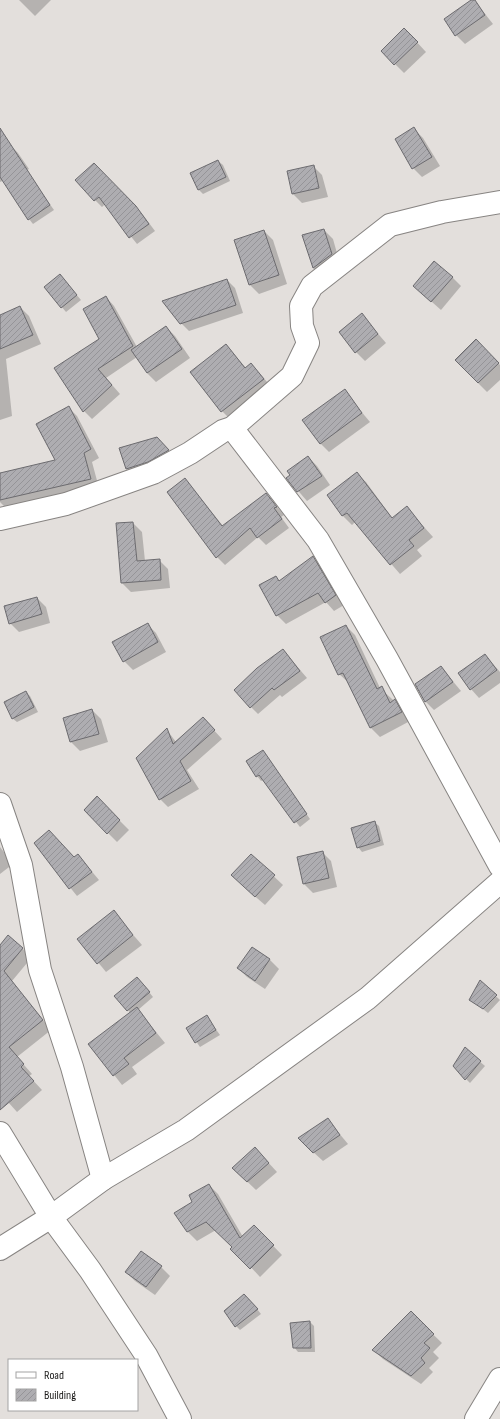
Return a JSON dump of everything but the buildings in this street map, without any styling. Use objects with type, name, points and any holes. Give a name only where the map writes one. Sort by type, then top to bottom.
[{"type":"street","points":[[0,519],[66,504],[153,473],[190,453],[223,431],[232,428],[292,376],[308,343],[302,326],[302,306],[312,286],[390,225],[442,212],[500,202]]},
{"type":"street","points":[[232,428],[318,540],[387,659],[500,866]]},
{"type":"street","points":[[0,804],[21,865],[40,970],[72,1067],[103,1178]]},
{"type":"street","points":[[0,1249],[51,1217],[103,1178],[186,1130],[368,998],[500,882]]},
{"type":"street","points":[[0,1133],[51,1217],[146,1355],[180,1419]]},
{"type":"street","points":[[476,1419],[500,1379]]}]
